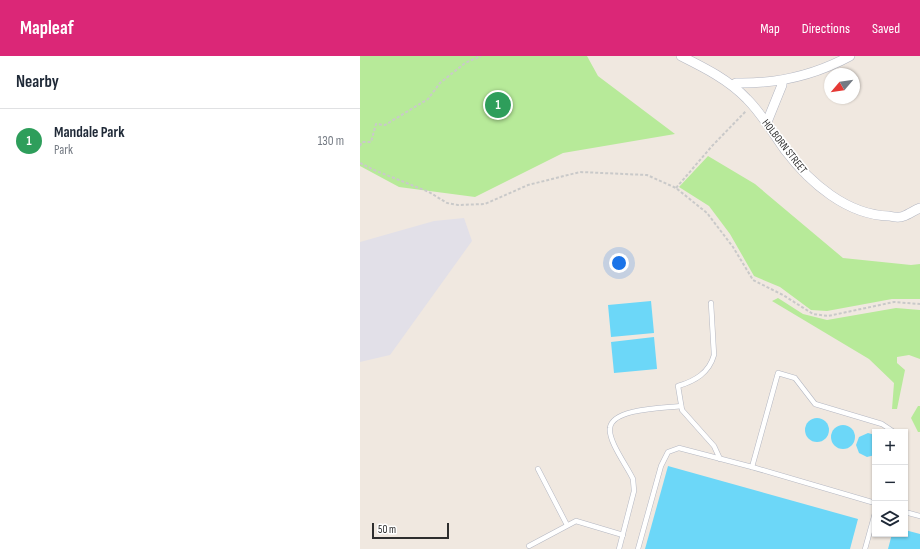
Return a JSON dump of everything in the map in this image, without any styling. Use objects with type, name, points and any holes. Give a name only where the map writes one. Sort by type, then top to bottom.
[{"type":"street","name":"HOLBORN STREET","points":[[681,56],[733,86],[767,122],[786,151],[810,177],[830,195],[852,209],[877,216],[903,217],[920,208]]},
{"type":"street","points":[[733,86],[736,83],[756,84],[782,80],[831,66],[850,56]]},
{"type":"street","points":[[767,122],[782,85],[782,80]]},
{"type":"lane","points":[[711,303],[714,355],[712,362],[700,376],[692,382],[678,386],[681,406],[684,413],[714,446],[720,459]]},
{"type":"lane","points":[[752,467],[778,373],[795,378],[815,404],[882,424],[890,429]]},
{"type":"lane","points":[[619,549],[634,485],[633,479],[615,446],[610,428],[614,420],[631,412],[681,406]]},
{"type":"lane","points":[[638,549],[661,466],[668,452],[679,448],[752,467],[872,502]]},
{"type":"lane","points":[[538,469],[567,526]]},
{"type":"lane","points":[[908,513],[920,516]]},
{"type":"lane","points":[[529,546],[576,521],[623,535]]},
{"type":"lane","points":[[865,549],[872,524]]},
{"type":"path","points":[[360,146],[362,142],[371,142],[376,124],[385,125],[428,99],[440,83],[460,67],[482,56]]},
{"type":"path","points":[[676,188],[712,146],[752,105]]},
{"type":"path","points":[[360,163],[406,184],[429,192],[447,203],[458,205],[485,204],[528,185],[580,172],[647,175],[676,188],[707,213],[733,247],[753,280],[783,295],[813,314],[828,316],[894,302],[920,304]]},
{"type":"shaded area","points":[[464,218],[472,241],[390,355],[360,362],[360,242],[434,221]]},
{"type":"green space","points":[[360,56],[587,56],[598,76],[675,134],[563,153],[475,197],[399,187],[360,166]]},
{"type":"green space","points":[[708,156],[755,184],[843,258],[911,265],[920,264],[920,299],[892,299],[827,311],[811,310],[780,287],[754,276],[730,234],[709,206],[679,187]]},
{"type":"green space","points":[[778,298],[803,314],[827,320],[896,308],[920,310],[920,359],[909,355],[897,357],[897,363],[905,370],[897,409],[892,409],[894,383],[869,359],[772,301]]},
{"type":"green space","points":[[918,406],[920,406],[920,432],[918,432],[911,418]]},
{"type":"water","points":[[651,301],[654,333],[611,337],[608,305]]},
{"type":"water","points":[[654,337],[657,369],[614,373],[611,342]]},
{"type":"water","points":[[817,418],[826,421],[829,430],[826,439],[817,442],[808,439],[805,430],[808,421]]},
{"type":"water","points":[[843,425],[852,428],[855,437],[852,446],[843,449],[834,446],[831,437],[834,428]]},
{"type":"water","points":[[868,433],[872,434],[872,456],[867,457],[859,453],[856,445],[859,437]]},
{"type":"water","points":[[668,466],[858,519],[850,549],[645,549]]},
{"type":"water","points":[[908,531],[920,534],[920,549],[888,549],[891,537],[908,537]]},
{"type":"place","name":"Mandale Park","points":[[498,105]]}]
